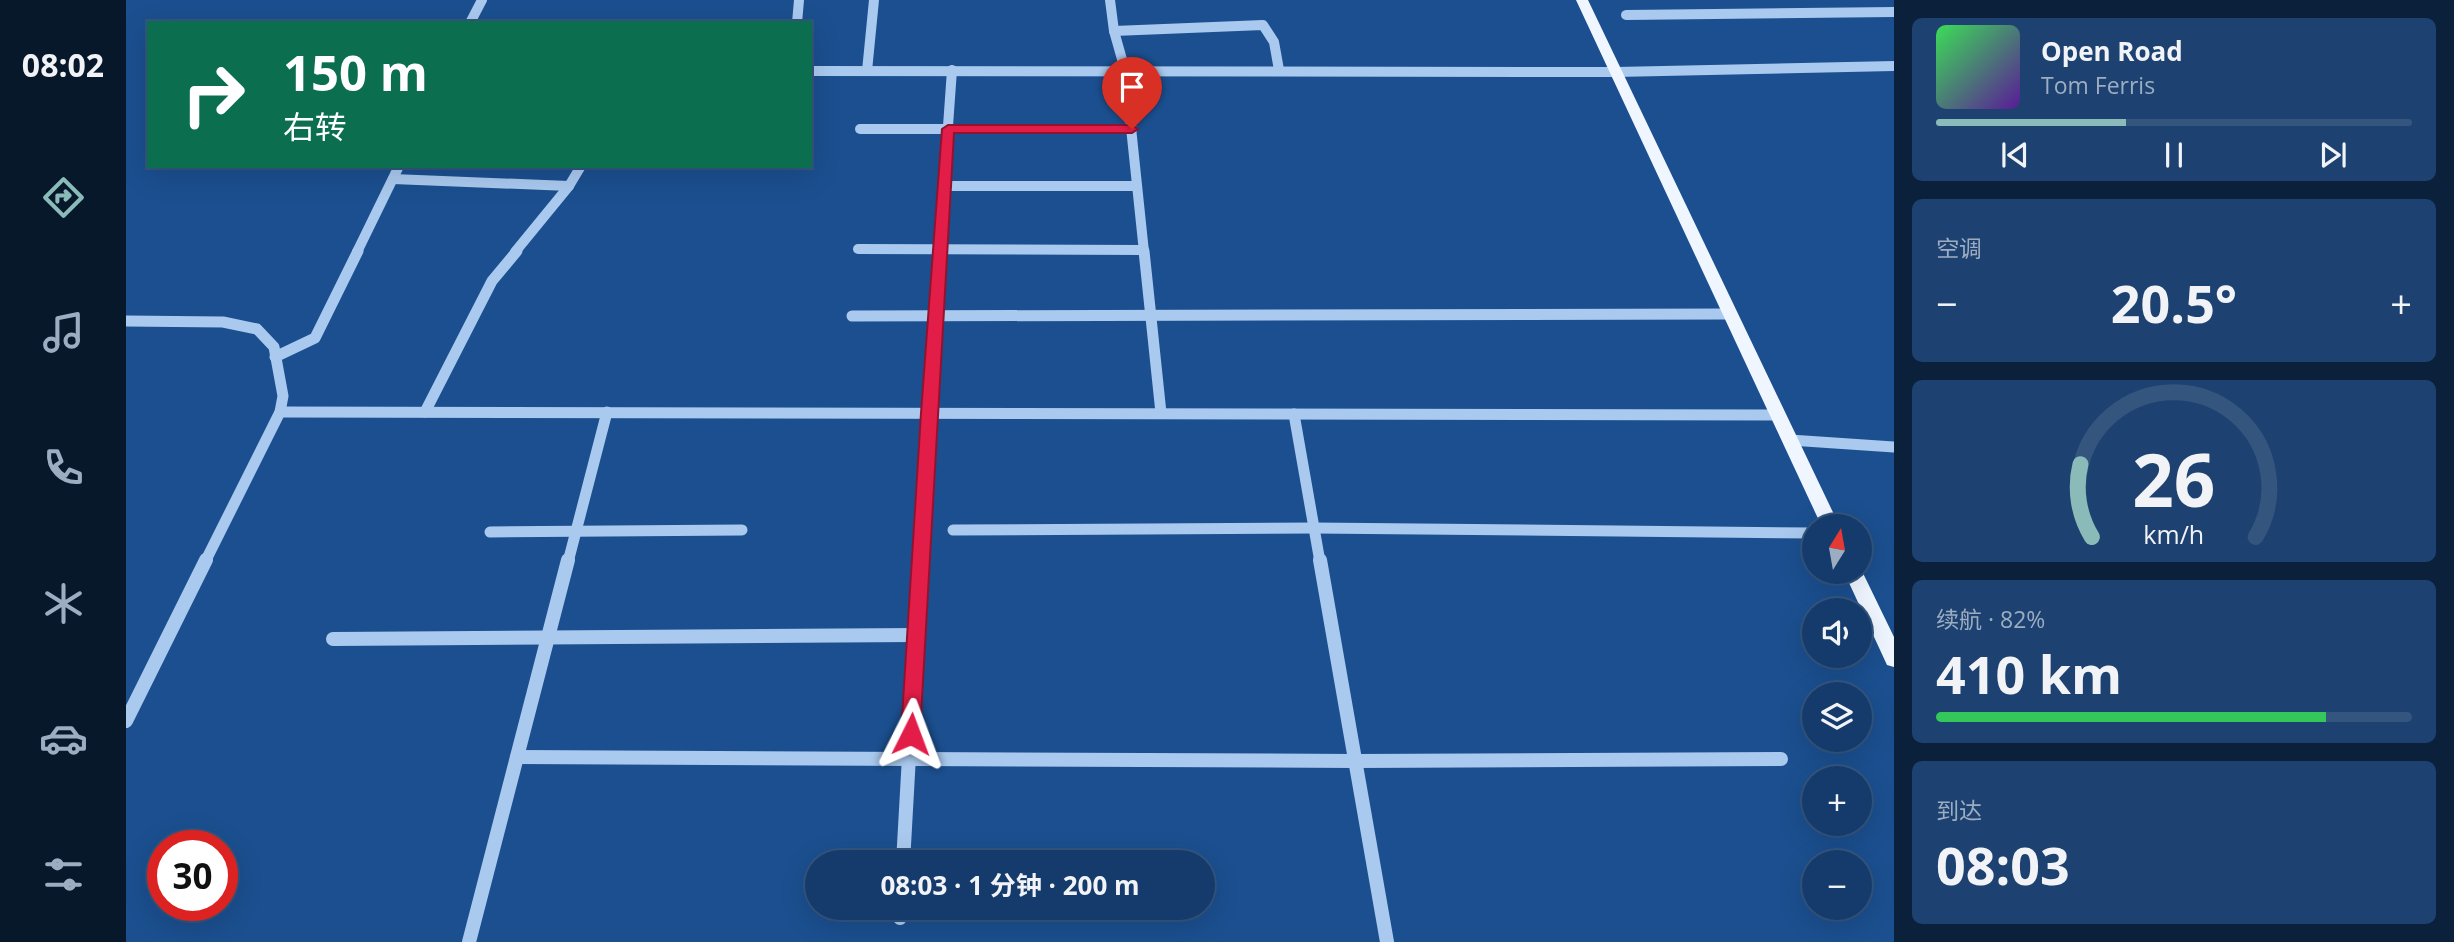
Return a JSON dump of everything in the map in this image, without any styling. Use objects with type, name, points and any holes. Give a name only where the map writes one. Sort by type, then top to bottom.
[{"type":"main road","points":[[1582,0],[1826,514]]},
{"type":"main road","points":[[1859,584],[1894,658]]},
{"type":"street","points":[[471,21],[482,0]]},
{"type":"street","points":[[797,21],[799,0]]},
{"type":"street","points":[[867,71],[874,0]]},
{"type":"street","points":[[1110,0],[1114,31],[1125,70],[1161,413]]},
{"type":"street","points":[[1626,15],[1894,12]]},
{"type":"street","points":[[1114,31],[1263,25],[1273,42],[1279,70]]},
{"type":"street","points":[[812,71],[1616,72],[1894,66]]},
{"type":"street","points":[[904,850],[928,413],[952,70]]},
{"type":"street","points":[[860,129],[1132,129]]},
{"type":"street","points":[[275,357],[315,338],[398,168]]},
{"type":"street","points":[[425,412],[492,281],[569,186],[580,168]]},
{"type":"street","points":[[393,179],[569,186]]},
{"type":"street","points":[[944,186],[1138,186]]},
{"type":"street","points":[[858,249],[1144,250]]},
{"type":"street","points":[[852,316],[1731,314]]},
{"type":"street","points":[[126,321],[223,322],[257,329],[274,347],[283,396],[280,412],[126,721]]},
{"type":"street","points":[[280,412],[1778,415]]},
{"type":"street","points":[[469,942],[607,412]]},
{"type":"street","points":[[1294,414],[1387,942]]},
{"type":"street","points":[[1790,440],[1894,447]]},
{"type":"street","points":[[953,530],[1314,528],[1802,533]]},
{"type":"street","points":[[490,532],[742,530]]},
{"type":"street","points":[[333,639],[916,635]]},
{"type":"street","points":[[517,757],[1355,761],[1781,759]]},
{"type":"route","points":[[911,734],[928,413],[948,129],[1132,129]]}]
